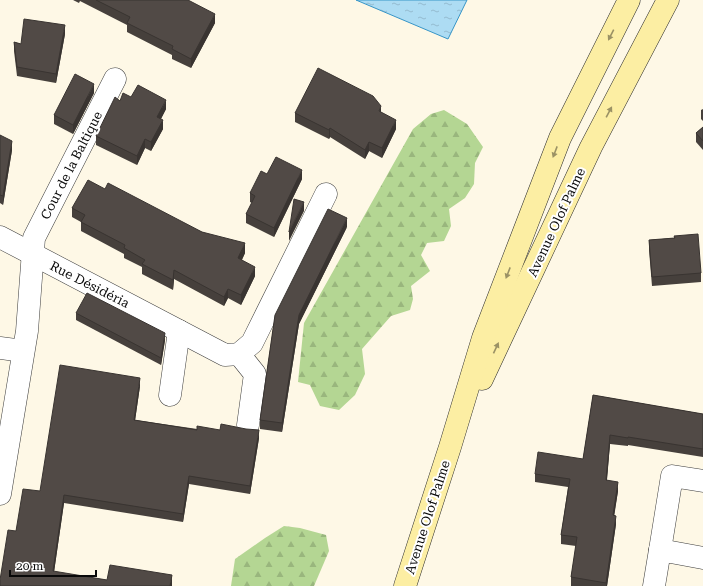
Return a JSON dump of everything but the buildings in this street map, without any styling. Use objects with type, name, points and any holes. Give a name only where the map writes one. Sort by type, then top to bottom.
[{"type":"main road","name":"Avenue Olof Palme","points":[[405,586],[450,447],[483,338],[560,138],[629,0]]},
{"type":"main road","name":"Avenue Olof Palme","points":[[450,447],[591,147],[668,0]]},
{"type":"street","name":"Cour de la Baltique","points":[[0,494],[27,331],[34,238],[115,78]]},
{"type":"street","points":[[248,425],[255,374],[240,354],[252,344],[326,194]]},
{"type":"street","name":"Rue Désidéria","points":[[0,237],[225,355],[240,354]]},
{"type":"street","points":[[170,395],[179,331]]},
{"type":"street","points":[[0,348],[23,350]]},
{"type":"street","points":[[654,586],[672,476],[703,481]]},
{"type":"street","points":[[660,550],[703,558]]},
{"type":"green space","points":[[444,110],[467,124],[483,147],[475,163],[474,184],[465,198],[449,209],[451,226],[444,241],[427,243],[421,255],[430,271],[411,286],[413,299],[410,310],[391,316],[362,349],[365,374],[355,395],[339,410],[320,406],[310,385],[298,382],[304,323],[413,129],[431,114]]},
{"type":"green space","points":[[284,526],[300,528],[326,535],[329,551],[314,586],[231,586],[235,559]]},
{"type":"water","points":[[356,0],[467,0],[448,39]]}]
